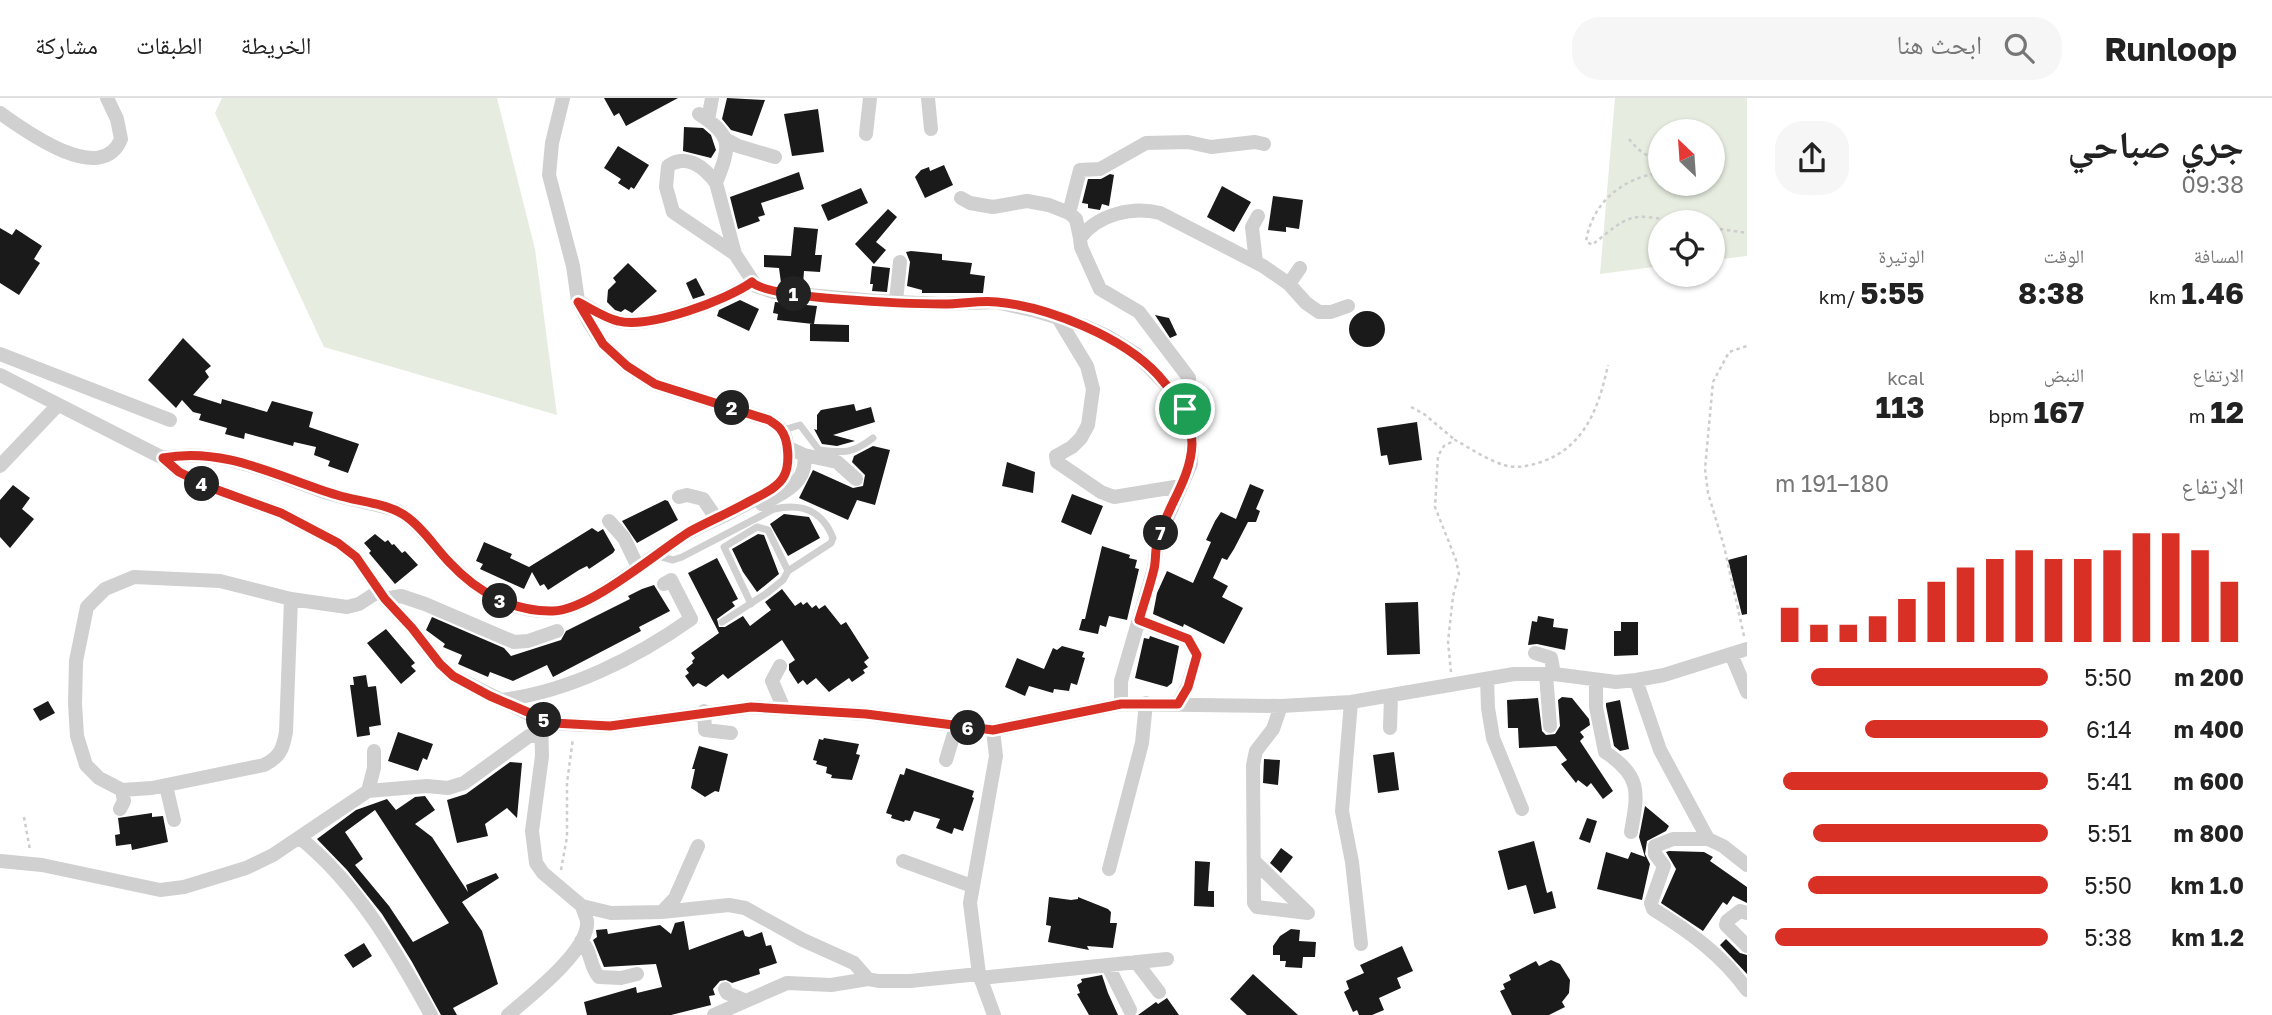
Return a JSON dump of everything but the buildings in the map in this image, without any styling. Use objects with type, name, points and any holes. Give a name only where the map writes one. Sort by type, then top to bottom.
[{"type":"street","points":[[0,113],[66,152],[97,160],[111,154],[121,139],[117,119],[107,98]]},
{"type":"street","points":[[163,458],[218,458],[257,466],[324,491],[398,511],[416,525],[469,581],[499,600],[517,606],[554,611],[568,608],[615,584],[693,530],[774,488],[784,477],[787,447],[782,430],[769,420],[655,384],[627,366],[603,344],[578,302],[573,266],[549,175],[552,143],[563,98]]},
{"type":"street","points":[[712,98],[703,117],[718,126],[725,139],[726,154],[716,183]]},
{"type":"street","points":[[866,134],[870,98]]},
{"type":"street","points":[[928,98],[931,129]]},
{"type":"street","points":[[725,139],[738,146],[775,157]]},
{"type":"street","points":[[1069,213],[1080,170],[1100,169],[1146,144],[1188,142],[1210,147],[1255,142],[1264,144]]},
{"type":"street","points":[[735,254],[673,212],[668,202],[668,166],[674,162],[694,162],[703,167],[716,183],[735,254],[756,286],[774,292],[896,302],[996,302],[1058,318],[1085,326],[1136,354],[1185,409]]},
{"type":"street","points":[[961,198],[970,203],[993,206],[1027,201],[1049,205],[1069,213],[1076,219],[1081,247],[1100,289],[1139,312],[1189,378],[1185,409],[1192,441],[1191,464],[1157,542],[1154,568],[1121,681],[1121,704]]},
{"type":"street","points":[[1080,238],[1095,223],[1130,210],[1143,209],[1160,213],[1256,262],[1289,284],[1306,303],[1319,312],[1331,312],[1348,306]]},
{"type":"street","points":[[1256,262],[1252,227],[1258,216]]},
{"type":"street","points":[[896,302],[900,262]]},
{"type":"street","points":[[1289,284],[1300,268]]},
{"type":"street","points":[[578,302],[618,321],[636,322],[705,306],[740,291],[752,282]]},
{"type":"street","points":[[1058,318],[1087,366],[1093,389],[1088,425],[1072,447],[1056,456],[1058,462],[1101,492],[1114,497],[1181,486]]},
{"type":"street","points":[[0,354],[170,420]]},
{"type":"street","points":[[0,374],[163,458],[179,472],[212,488],[281,513],[338,543],[356,557],[382,595],[446,670],[541,720],[571,725],[610,726],[751,707],[866,714],[993,730],[1121,704],[1281,706],[1351,702],[1514,674],[1636,680],[1664,676],[1746,649]]},
{"type":"street","points":[[0,466],[58,405]]},
{"type":"street","points":[[787,447],[804,455],[837,462],[856,479]]},
{"type":"street","points":[[693,530],[702,535],[783,494],[797,482],[806,463],[804,455]]},
{"type":"street","points":[[680,497],[687,495],[703,499],[713,521]]},
{"type":"street","points":[[609,521],[624,538],[638,567]]},
{"type":"street","points":[[292,598],[283,749],[276,759],[264,765],[166,786],[122,790],[99,778],[86,765],[77,736],[74,681],[87,607],[106,589],[134,577],[220,581],[292,598],[347,607],[382,595],[401,596],[514,642],[528,642],[557,631]]},
{"type":"street","points":[[499,700],[534,695],[579,680],[691,619],[671,580],[664,584]]},
{"type":"street","points":[[1139,620],[1188,639],[1197,655],[1188,687],[1178,704]]},
{"type":"street","points":[[1535,653],[1551,658],[1550,726]]},
{"type":"street","points":[[1731,654],[1747,692]]},
{"type":"street","points":[[780,666],[772,681],[784,709]]},
{"type":"street","points":[[1487,679],[1493,738],[1522,809]]},
{"type":"street","points":[[1596,680],[1595,707],[1605,752],[1623,763],[1638,793],[1631,832]]},
{"type":"street","points":[[1636,680],[1660,750],[1708,839]]},
{"type":"street","points":[[1390,729],[1391,696]]},
{"type":"street","points":[[1351,702],[1342,811],[1352,862],[1361,944]]},
{"type":"street","points":[[1109,869],[1142,743],[1146,703]]},
{"type":"street","points":[[1254,861],[1252,765],[1256,751],[1273,729],[1281,706]]},
{"type":"street","points":[[704,712],[705,730],[731,733]]},
{"type":"street","points":[[541,720],[542,736],[532,846],[536,863],[582,906],[611,913],[662,912],[712,906],[745,908],[803,940],[854,963],[868,979]]},
{"type":"street","points":[[946,760],[956,727]]},
{"type":"street","points":[[993,730],[994,768],[978,868],[972,886],[972,925],[980,976],[994,1015]]},
{"type":"street","points":[[0,860],[160,890],[184,887],[246,868],[300,838],[368,791],[427,786],[448,788],[464,783],[528,736],[542,736]]},
{"type":"street","points":[[368,791],[374,768],[374,751]]},
{"type":"street","points":[[166,786],[174,820]]},
{"type":"street","points":[[120,809],[124,801],[122,790]]},
{"type":"street","points":[[300,838],[335,871],[397,951],[431,1015]]},
{"type":"street","points":[[1747,865],[1723,846],[1708,839],[1674,839],[1655,846],[1655,854],[1664,866],[1651,903],[1653,909],[1720,957],[1747,990]]},
{"type":"street","points":[[662,912],[675,898],[698,846]]},
{"type":"street","points":[[904,861],[972,886]]},
{"type":"street","points":[[508,1015],[561,970],[581,941],[587,922],[582,906]]},
{"type":"street","points":[[1747,913],[1740,911],[1727,921],[1726,925],[1747,946]]},
{"type":"street","points":[[581,941],[589,951],[592,969],[599,977],[621,978],[637,974]]},
{"type":"street","points":[[714,1015],[788,983],[831,985],[868,979],[910,981],[1167,959]]},
{"type":"street","points":[[1136,962],[1160,992]]},
{"type":"street","points":[[1108,966],[1130,1010]]},
{"type":"street","points":[[725,989],[744,1000]]},
{"type":"lane","points":[[782,430],[800,425],[819,450],[835,452],[850,452],[873,438]]},
{"type":"lane","points":[[654,556],[673,560],[682,557],[774,509],[799,506],[809,510],[828,526],[833,538],[831,543],[788,571],[783,580],[722,622]]},
{"type":"lane","points":[[751,604],[724,548],[757,527],[768,530],[788,571]]},
{"type":"path","points":[[1629,139],[1637,149],[1648,156]]},
{"type":"path","points":[[1648,175],[1635,178],[1610,194],[1589,223],[1586,241],[1592,245],[1620,222],[1636,215],[1648,217]]},
{"type":"path","points":[[1725,230],[1747,233]]},
{"type":"path","points":[[1746,649],[1741,618],[1708,493],[1705,469],[1713,382],[1729,352],[1747,346]]},
{"type":"path","points":[[1411,407],[1424,414],[1455,440],[1505,466],[1531,466],[1559,456],[1580,437],[1598,406],[1608,365]]},
{"type":"path","points":[[1454,685],[1448,642],[1453,597],[1459,574],[1435,507],[1438,456],[1444,446],[1455,440]]},
{"type":"path","points":[[555,883],[561,873],[567,837],[567,783],[575,744],[571,725]]},
{"type":"path","points":[[24,817],[30,848],[29,864]]},
{"type":"shaded area","points":[[222,98],[497,98],[535,249],[557,415],[324,347],[215,113]]},
{"type":"shaded area","points":[[1615,98],[1747,98],[1747,256],[1725,259],[1725,210],[1648,210],[1648,268],[1600,274]]},
{"type":"route","points":[[752,282],[774,292],[802,295],[942,304],[996,302],[1085,326],[1107,336],[1149,365],[1185,409],[1192,441],[1191,464],[1157,542],[1154,568],[1139,620],[1188,639],[1197,655],[1188,687],[1178,704],[1121,704],[993,730],[866,714],[751,707],[610,726],[541,720],[453,676],[385,599],[356,557],[338,543],[281,513],[212,488],[179,472],[163,458],[218,458],[257,466],[324,491],[398,511],[407,516],[450,563],[480,589],[517,606],[554,611],[568,608],[615,584],[693,530],[774,488],[784,477],[787,463],[787,447],[782,430],[769,420],[655,384],[627,366],[603,344],[578,302],[618,321],[636,322],[705,306],[740,291],[752,282]]}]
